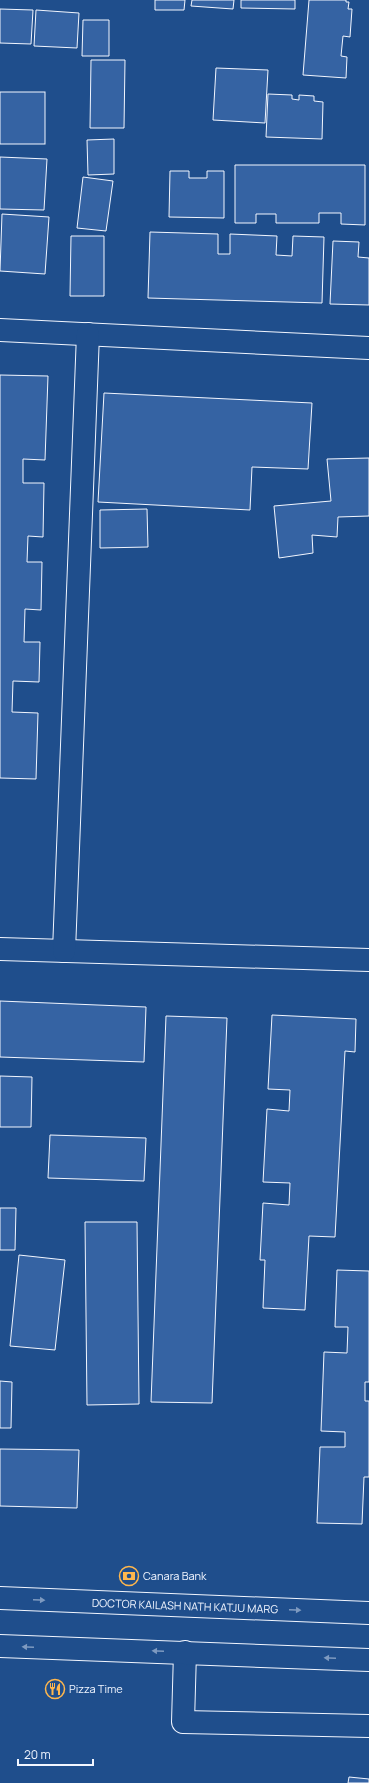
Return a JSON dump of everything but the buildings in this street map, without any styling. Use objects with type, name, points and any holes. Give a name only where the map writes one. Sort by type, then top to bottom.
[{"type":"street","points":[[0,330],[369,348]]},
{"type":"street","points":[[64,951],[88,334]]},
{"type":"street","points":[[0,949],[369,960]]},
{"type":"street","name":"DOCTOR KAILASH NATH KATJU MARG","points":[[0,1598],[369,1613]]},
{"type":"street","points":[[0,1646],[369,1660]]},
{"type":"street","points":[[185,1652],[183,1722],[369,1726]]},
{"type":"place","name":"Canara Bank","points":[[129,1576]]},
{"type":"place","name":"Pizza Time","points":[[55,1689]]}]
